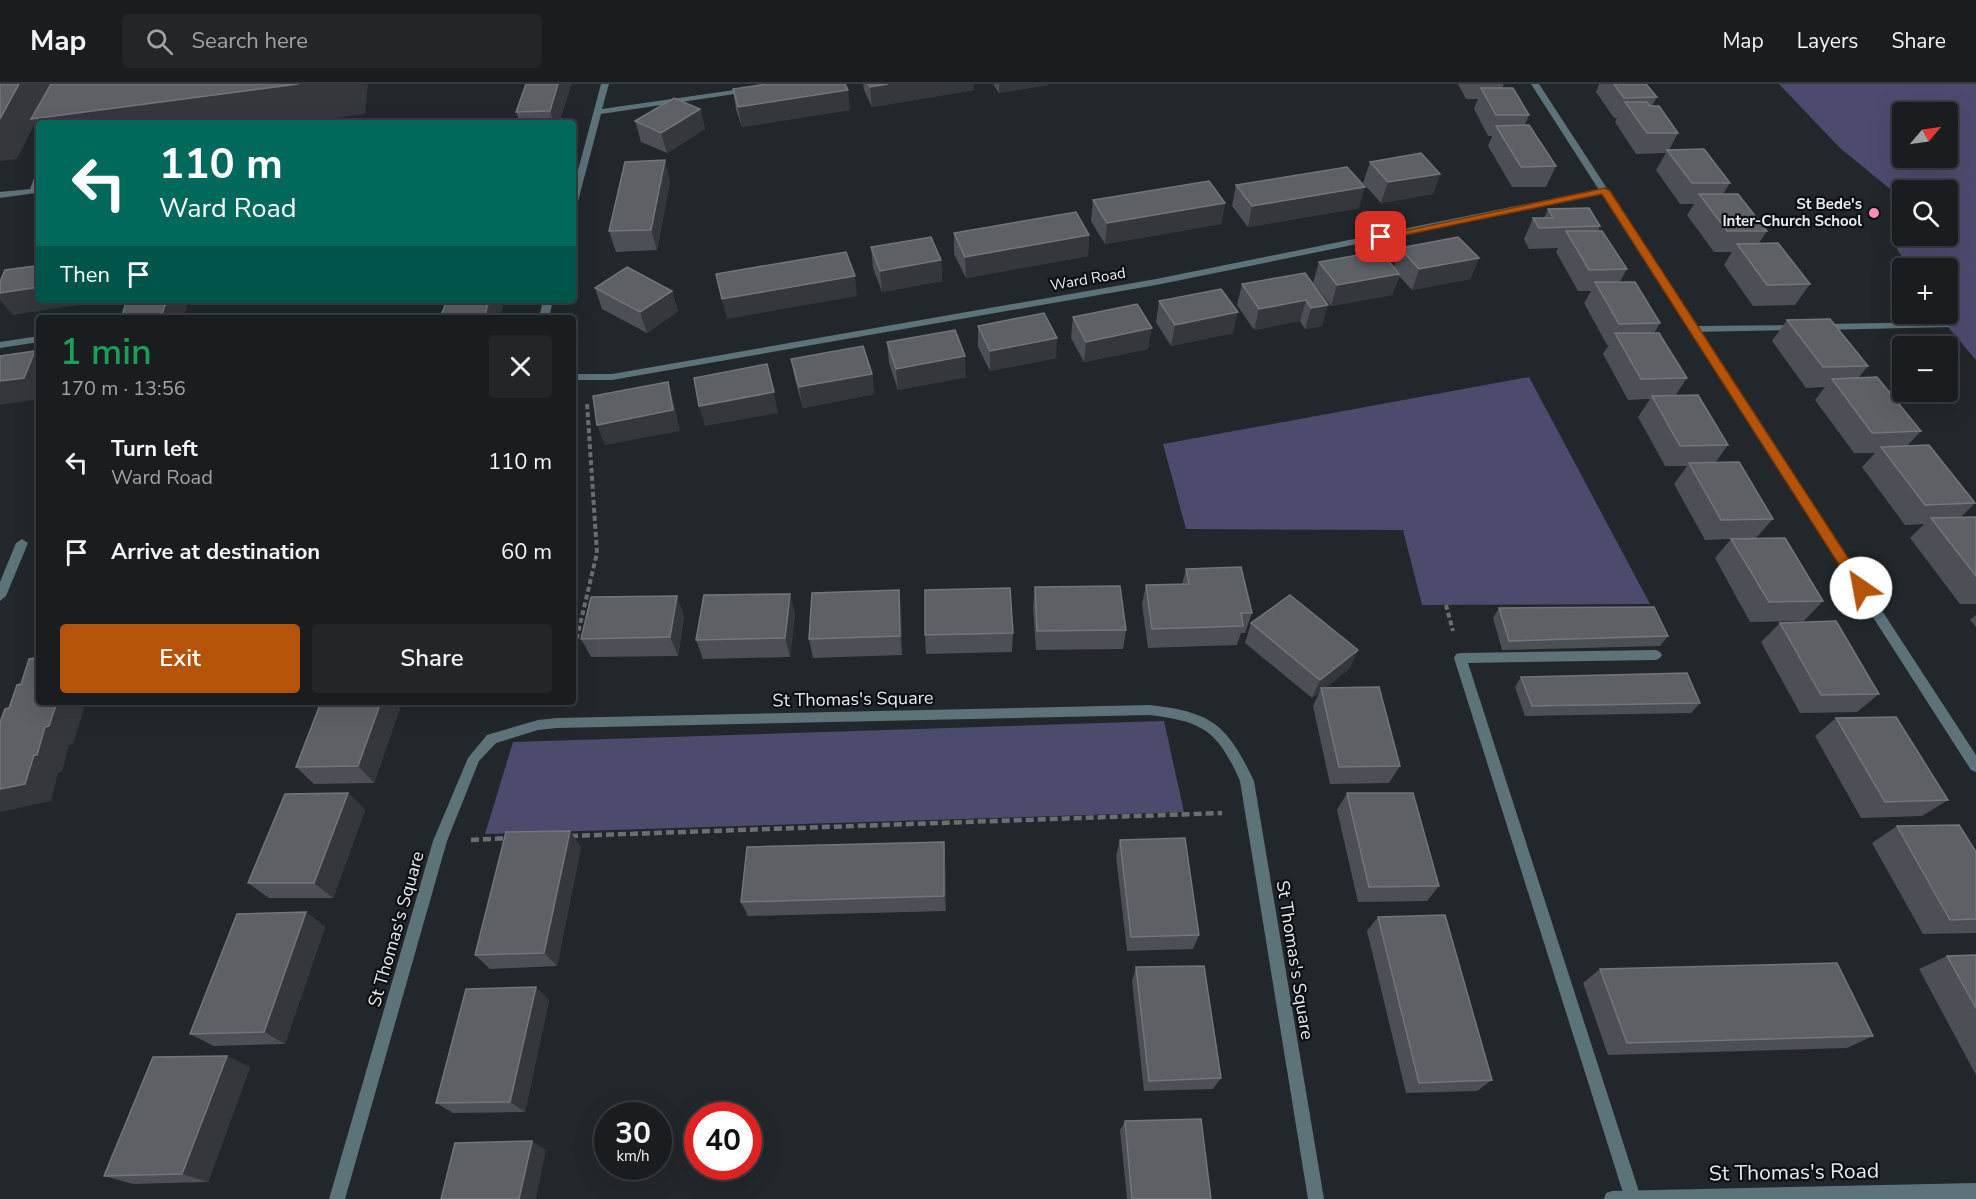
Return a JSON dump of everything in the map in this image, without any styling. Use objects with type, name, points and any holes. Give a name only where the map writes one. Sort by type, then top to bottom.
[{"type":"street","points":[[576,193],[605,84]]},
{"type":"street","points":[[1535,84],[1976,766]]},
{"type":"street","points":[[597,112],[761,88]]},
{"type":"street","points":[[0,195],[36,191]]},
{"type":"street","name":"Ward Road","points":[[576,378],[585,379],[624,375],[1156,282],[1605,191]]},
{"type":"street","points":[[1694,329],[1946,325]]},
{"type":"street","points":[[0,345],[36,339]]},
{"type":"street","points":[[0,596],[22,543]]},
{"type":"street","points":[[1633,1198],[1460,658],[1656,655]]},
{"type":"street","name":"St Thomas's Square","points":[[337,1199],[440,841],[474,758],[492,739],[538,724],[556,723],[1149,710],[1183,712],[1212,727],[1233,748],[1246,782],[1316,1199]]},
{"type":"street","name":"St Thomas's Road","points":[[1612,1199],[1976,1191]]},
{"type":"path","points":[[576,641],[597,553],[585,379]]},
{"type":"path","points":[[560,837],[1252,812]]},
{"type":"path","points":[[440,841],[512,838]]},
{"type":"shaded area","points":[[1779,84],[1976,84],[1976,360],[1958,336],[1947,326],[1940,324],[1958,324],[1958,258],[1903,258],[1897,249],[1897,246],[1958,246],[1958,180],[1892,180],[1892,191],[1840,148]]},
{"type":"shaded area","points":[[1529,377],[1650,604],[1422,605],[1403,530],[1186,529],[1163,444]]},
{"type":"shaded area","points":[[1164,721],[1184,812],[485,834],[513,742]]},
{"type":"building","points":[[0,84],[19,84],[0,119]]},
{"type":"building","points":[[51,84],[298,84],[31,119]]},
{"type":"building","points":[[526,84],[558,84],[550,111],[516,112]]},
{"type":"building","points":[[767,84],[845,84],[848,90],[738,107],[733,89]]},
{"type":"building","points":[[868,84],[888,84],[870,87]]},
{"type":"building","points":[[1614,84],[1646,84],[1657,97],[1624,98]]},
{"type":"building","points":[[1481,88],[1513,88],[1529,115],[1496,115]]},
{"type":"building","points":[[674,98],[700,109],[661,133],[635,121]]},
{"type":"building","points":[[1625,102],[1647,102],[1650,106],[1659,106],[1678,133],[1647,133]]},
{"type":"building","points":[[1529,125],[1556,166],[1521,167],[1496,126]]},
{"type":"building","points":[[1704,149],[1730,183],[1692,183],[1667,150]]},
{"type":"building","points":[[1421,153],[1440,174],[1388,182],[1370,162]]},
{"type":"building","points":[[665,160],[651,230],[609,231],[625,162]]},
{"type":"building","points":[[1347,167],[1365,187],[1252,206],[1236,185]]},
{"type":"building","points":[[1209,181],[1225,203],[1107,223],[1093,200]]},
{"type":"building","points":[[1699,194],[1738,194],[1767,231],[1727,231]]},
{"type":"building","points":[[1589,208],[1600,226],[1539,228],[1533,218],[1553,218],[1548,209]]},
{"type":"building","points":[[1076,212],[1089,235],[965,257],[954,233]]},
{"type":"building","points":[[1566,231],[1602,231],[1627,269],[1589,270]]},
{"type":"building","points":[[931,237],[941,260],[880,271],[871,247]]},
{"type":"building","points":[[1458,237],[1479,258],[1419,269],[1400,248]]},
{"type":"building","points":[[1778,243],[1810,284],[1767,285],[1737,244]]},
{"type":"building","points":[[1381,251],[1399,274],[1337,285],[1319,262]]},
{"type":"building","points":[[846,252],[855,276],[722,299],[716,274]]},
{"type":"building","points":[[36,264],[36,287],[0,293],[0,282],[5,270],[35,266]]},
{"type":"building","points":[[627,267],[672,291],[640,312],[595,288]]},
{"type":"building","points":[[1305,273],[1328,305],[1311,308],[1306,300],[1259,309],[1242,284]]},
{"type":"building","points":[[1595,282],[1635,282],[1660,323],[1619,324]]},
{"type":"building","points":[[1221,289],[1238,312],[1175,325],[1159,301]]},
{"type":"building","points":[[126,303],[166,303],[161,315],[122,315]]},
{"type":"building","points":[[446,303],[488,303],[485,315],[441,315]]},
{"type":"building","points":[[1137,304],[1152,328],[1086,342],[1073,317]]},
{"type":"building","points":[[1044,313],[1057,338],[990,351],[978,326]]},
{"type":"building","points":[[1830,319],[1868,366],[1823,367],[1787,320]]},
{"type":"building","points":[[955,330],[965,356],[896,369],[887,342]]},
{"type":"building","points":[[1615,333],[1659,333],[1687,378],[1641,379]]},
{"type":"building","points":[[863,346],[872,374],[799,387],[791,359]]},
{"type":"building","points":[[35,351],[24,378],[0,381],[0,356]]},
{"type":"building","points":[[767,364],[774,392],[699,406],[694,378]]},
{"type":"building","points":[[1877,377],[1892,395],[1892,402],[1897,402],[1921,431],[1872,433],[1832,379]]},
{"type":"building","points":[[668,382],[673,410],[597,425],[593,396]]},
{"type":"building","points":[[1698,395],[1728,445],[1680,446],[1652,396]]},
{"type":"building","points":[[1929,445],[1975,503],[1925,505],[1881,447]]},
{"type":"building","points":[[1739,462],[1773,519],[1721,520],[1689,463]]},
{"type":"building","points":[[1976,517],[1976,576],[1931,518]]},
{"type":"building","points":[[1785,538],[1823,601],[1769,602],[1731,539]]},
{"type":"building","points":[[1241,567],[1252,613],[1241,613],[1243,626],[1152,629],[1146,585],[1189,584],[1186,569]]},
{"type":"building","points":[[1120,586],[1126,630],[1037,631],[1035,587]]},
{"type":"building","points":[[1010,588],[1013,633],[925,635],[925,590]]},
{"type":"building","points":[[899,590],[900,636],[809,639],[812,593]]},
{"type":"building","points":[[790,594],[785,638],[696,640],[704,595]]},
{"type":"building","points":[[1290,595],[1358,650],[1320,680],[1251,623]]},
{"type":"building","points":[[677,596],[670,637],[581,639],[591,597]]},
{"type":"building","points":[[1654,607],[1668,636],[1509,641],[1499,608]]},
{"type":"building","points":[[1836,621],[1879,694],[1821,695],[1780,623]]},
{"type":"building","points":[[36,655],[36,705],[56,705],[49,726],[45,727],[37,755],[34,755],[25,784],[0,789],[0,722],[5,709],[9,708],[17,685],[21,684],[29,659],[35,658]]},
{"type":"building","points":[[1687,673],[1700,703],[1532,706],[1521,677]]},
{"type":"building","points":[[1379,687],[1400,766],[1339,767],[1321,688]]},
{"type":"building","points":[[320,705],[380,705],[358,766],[296,767]]},
{"type":"building","points":[[1896,717],[1948,800],[1885,802],[1836,718]]},
{"type":"building","points":[[348,793],[314,883],[248,883],[285,794]]},
{"type":"building","points":[[1347,793],[1413,793],[1439,886],[1369,887]]},
{"type":"building","points":[[1959,825],[1976,852],[1976,919],[1950,920],[1897,826]]},
{"type":"building","points":[[570,831],[544,953],[475,955],[506,832]]},
{"type":"building","points":[[1185,838],[1199,935],[1131,937],[1120,840]]},
{"type":"building","points":[[944,842],[944,896],[741,902],[747,847]]},
{"type":"building","points":[[306,912],[264,1032],[190,1034],[237,914]]},
{"type":"building","points":[[1445,915],[1492,1080],[1419,1083],[1378,917]]},
{"type":"building","points":[[1976,955],[1976,1008],[1947,956]]},
{"type":"building","points":[[1837,963],[1873,1036],[1627,1043],[1600,969]]},
{"type":"building","points":[[1204,966],[1221,1078],[1149,1081],[1136,967]]},
{"type":"building","points":[[536,987],[510,1102],[436,1103],[466,989]]},
{"type":"building","points":[[227,1056],[182,1174],[104,1176],[153,1057]]},
{"type":"building","points":[[1201,1119],[1211,1199],[1132,1199],[1125,1121]]},
{"type":"building","points":[[532,1141],[519,1199],[441,1199],[455,1143]]},
{"type":"place","name":"St Bede's Inter-Church School","points":[[1874,213]]},
{"type":"route","points":[[1381,237],[1605,191],[1861,588]]}]
